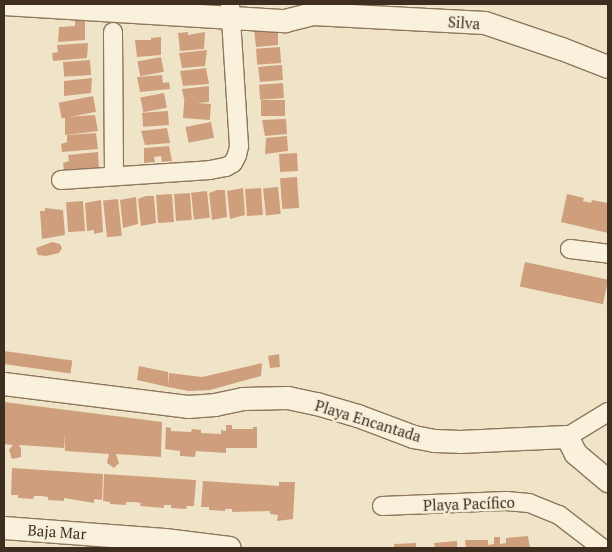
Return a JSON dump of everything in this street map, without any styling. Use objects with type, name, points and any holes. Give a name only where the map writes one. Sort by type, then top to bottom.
[{"type":"street","points":[[4,4],[230,10],[285,21],[313,14]]},
{"type":"street","points":[[288,4],[313,14]]},
{"type":"street","points":[[61,180],[210,170],[226,167],[233,163],[237,155],[238,146],[230,10]]},
{"type":"street","name":"Silva","points":[[313,14],[484,23],[562,49],[608,67]]},
{"type":"street","points":[[112,32],[114,176]]},
{"type":"street","points":[[570,249],[608,254]]},
{"type":"street","name":"Playa Encantada","points":[[4,384],[188,407],[215,405],[243,399],[288,398],[358,416],[414,437],[460,442],[568,437],[608,412]]},
{"type":"street","points":[[568,437],[576,454],[608,481]]},
{"type":"street","name":"Playa Pacífico","points":[[382,506],[506,501],[529,503],[559,515],[602,548]]},
{"type":"street","name":"Baja Mar","points":[[4,528],[165,540],[230,548]]},
{"type":"building","points":[[75,20],[85,20],[85,40],[58,42],[59,27],[75,26]]},
{"type":"building","points":[[254,30],[278,31],[278,45],[256,47]]},
{"type":"building","points":[[188,32],[188,35],[205,32],[204,49],[180,51],[178,33]]},
{"type":"building","points":[[161,37],[161,55],[137,57],[135,40],[151,40],[151,38]]},
{"type":"building","points":[[88,43],[87,58],[53,61],[52,53],[58,52],[57,45]]},
{"type":"building","points":[[280,47],[281,63],[257,65],[256,49]]},
{"type":"building","points":[[207,50],[205,66],[182,68],[179,53]]},
{"type":"building","points":[[161,57],[164,72],[140,76],[137,62]]},
{"type":"building","points":[[90,60],[91,75],[64,77],[63,62]]},
{"type":"building","points":[[282,65],[283,80],[260,82],[258,67]]},
{"type":"building","points":[[206,68],[209,84],[183,86],[180,71]]},
{"type":"building","points":[[162,75],[163,83],[169,82],[170,89],[140,92],[137,77]]},
{"type":"building","points":[[92,78],[91,93],[64,96],[64,81]]},
{"type":"building","points":[[283,83],[284,98],[260,100],[259,85]]},
{"type":"building","points":[[209,86],[209,102],[185,104],[182,89]]},
{"type":"building","points":[[164,93],[167,108],[143,112],[140,98]]},
{"type":"building","points":[[93,96],[96,112],[62,118],[59,103]]},
{"type":"building","points":[[261,100],[285,100],[285,116],[261,116]]},
{"type":"building","points":[[184,102],[211,104],[210,120],[183,118]]},
{"type":"building","points":[[168,111],[169,125],[143,127],[142,113]]},
{"type":"building","points":[[95,115],[98,131],[65,135],[65,117]]},
{"type":"building","points":[[286,119],[287,134],[265,136],[262,120]]},
{"type":"building","points":[[211,122],[214,138],[189,143],[185,127]]},
{"type":"building","points":[[167,128],[170,143],[145,145],[141,131]]},
{"type":"building","points":[[96,133],[98,149],[62,152],[61,144],[67,142],[67,135]]},
{"type":"building","points":[[287,136],[288,151],[265,154],[266,138]]},
{"type":"building","points":[[169,146],[172,161],[162,162],[161,156],[154,157],[155,162],[144,163],[144,148]]},
{"type":"building","points":[[98,152],[99,168],[64,171],[63,163],[69,161],[68,155]]},
{"type":"building","points":[[297,153],[298,171],[280,172],[279,154]]},
{"type":"building","points":[[297,177],[299,208],[282,209],[280,178]]},
{"type":"building","points":[[278,187],[281,214],[266,215],[263,189]]},
{"type":"building","points":[[243,188],[245,215],[230,219],[227,191]]},
{"type":"building","points":[[261,188],[263,215],[247,216],[245,189]]},
{"type":"building","points":[[225,190],[227,217],[212,220],[209,193]]},
{"type":"building","points":[[207,191],[210,218],[194,220],[191,193]]},
{"type":"building","points":[[190,193],[192,220],[176,221],[174,194]]},
{"type":"building","points":[[172,194],[174,222],[158,223],[156,195]]},
{"type":"building","points":[[567,194],[584,198],[583,201],[591,203],[592,200],[608,203],[608,233],[561,222]]},
{"type":"building","points":[[154,196],[156,223],[141,226],[138,199]]},
{"type":"building","points":[[136,197],[138,224],[123,228],[120,200]]},
{"type":"building","points":[[118,199],[122,236],[107,237],[103,201]]},
{"type":"building","points":[[101,200],[103,232],[94,234],[94,230],[87,231],[85,203]]},
{"type":"building","points":[[83,201],[85,231],[68,232],[66,202]]},
{"type":"building","points":[[45,208],[63,210],[65,235],[42,239],[40,211],[45,211]]},
{"type":"building","points":[[52,242],[60,244],[62,248],[59,253],[46,256],[38,255],[36,248]]},
{"type":"building","points":[[525,262],[608,280],[603,304],[520,286]]},
{"type":"building","points":[[4,351],[72,361],[71,373],[4,364]]},
{"type":"building","points":[[279,354],[280,367],[270,368],[268,356]]},
{"type":"building","points":[[262,363],[261,376],[210,390],[189,391],[168,387],[169,373],[202,377]]},
{"type":"building","points":[[139,366],[168,372],[168,387],[137,380]]},
{"type":"building","points":[[4,402],[162,422],[161,457],[116,454],[119,463],[114,468],[107,463],[109,454],[65,451],[64,434],[64,448],[19,445],[21,457],[12,459],[9,450],[13,445],[4,444]]},
{"type":"building","points":[[226,425],[232,425],[232,429],[253,429],[253,427],[257,427],[257,448],[226,448],[226,453],[196,451],[195,457],[180,456],[180,451],[165,449],[166,427],[171,428],[171,431],[191,432],[192,429],[201,430],[201,433],[221,434],[221,430],[226,431]]},
{"type":"building","points":[[12,468],[103,474],[102,500],[94,499],[94,503],[64,498],[64,501],[48,500],[48,497],[41,496],[34,496],[33,499],[18,498],[18,495],[11,495]]},
{"type":"building","points":[[104,474],[196,480],[194,506],[187,506],[186,509],[171,508],[171,505],[164,505],[164,508],[140,506],[141,503],[134,502],[126,502],[126,505],[110,504],[110,502],[103,501]]},
{"type":"building","points":[[203,481],[279,486],[279,482],[295,482],[293,519],[277,521],[278,515],[270,514],[270,511],[232,512],[232,509],[225,509],[225,511],[209,510],[209,507],[201,507]]},
{"type":"building","points":[[528,536],[530,548],[466,548],[465,540],[488,540],[488,545],[494,544],[494,537],[500,537],[500,544],[506,543],[506,538]]},
{"type":"building","points":[[457,541],[457,548],[435,548],[434,543]]},
{"type":"building","points":[[416,543],[416,548],[394,548],[394,544]]}]
